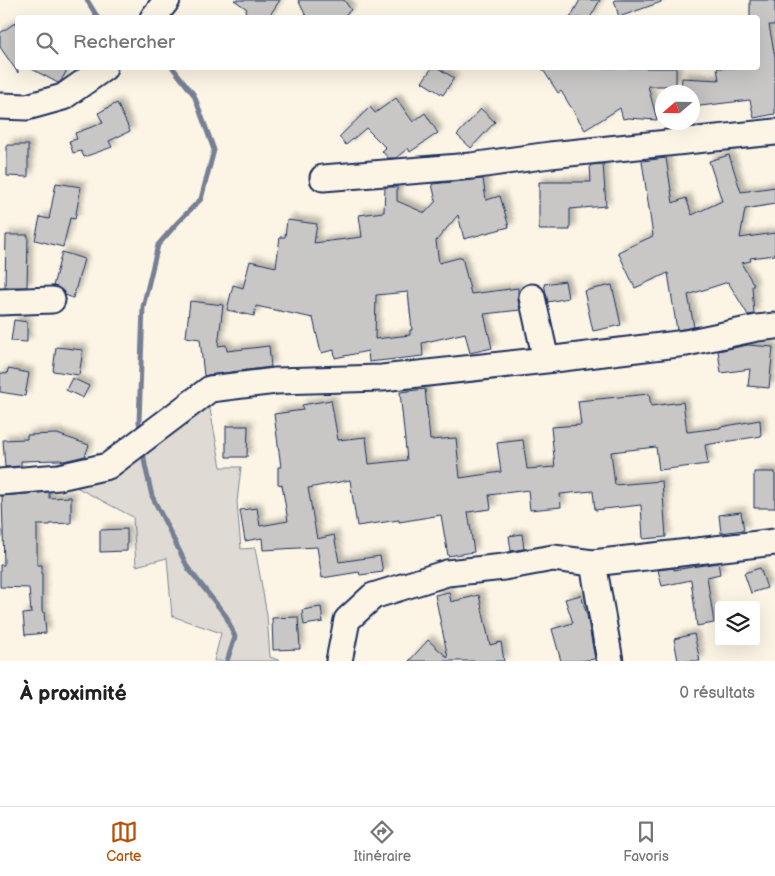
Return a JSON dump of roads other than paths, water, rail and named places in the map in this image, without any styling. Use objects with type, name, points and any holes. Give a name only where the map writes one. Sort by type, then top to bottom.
[{"type":"street","points":[[155,15],[167,0]]},
{"type":"street","points":[[0,106],[27,107],[63,97],[101,70]]},
{"type":"street","points":[[323,178],[471,166],[550,155],[775,132]]},
{"type":"street","points":[[532,296],[546,360]]},
{"type":"street","points":[[0,302],[52,300]]},
{"type":"street","points":[[0,482],[59,477],[108,466],[210,389],[276,381],[382,378],[546,360],[686,343],[775,326]]},
{"type":"street","points":[[339,661],[347,620],[373,596],[447,573],[504,567],[553,558],[593,563],[775,542]]},
{"type":"street","points":[[593,563],[610,661]]},
{"type":"waterway","points":[[87,0],[96,15]]},
{"type":"waterway","points":[[141,433],[139,422],[143,307],[158,245],[201,199],[214,150],[194,95],[175,70]]},
{"type":"waterway","points":[[143,449],[152,496],[188,568],[226,616],[235,637],[227,661]]}]
